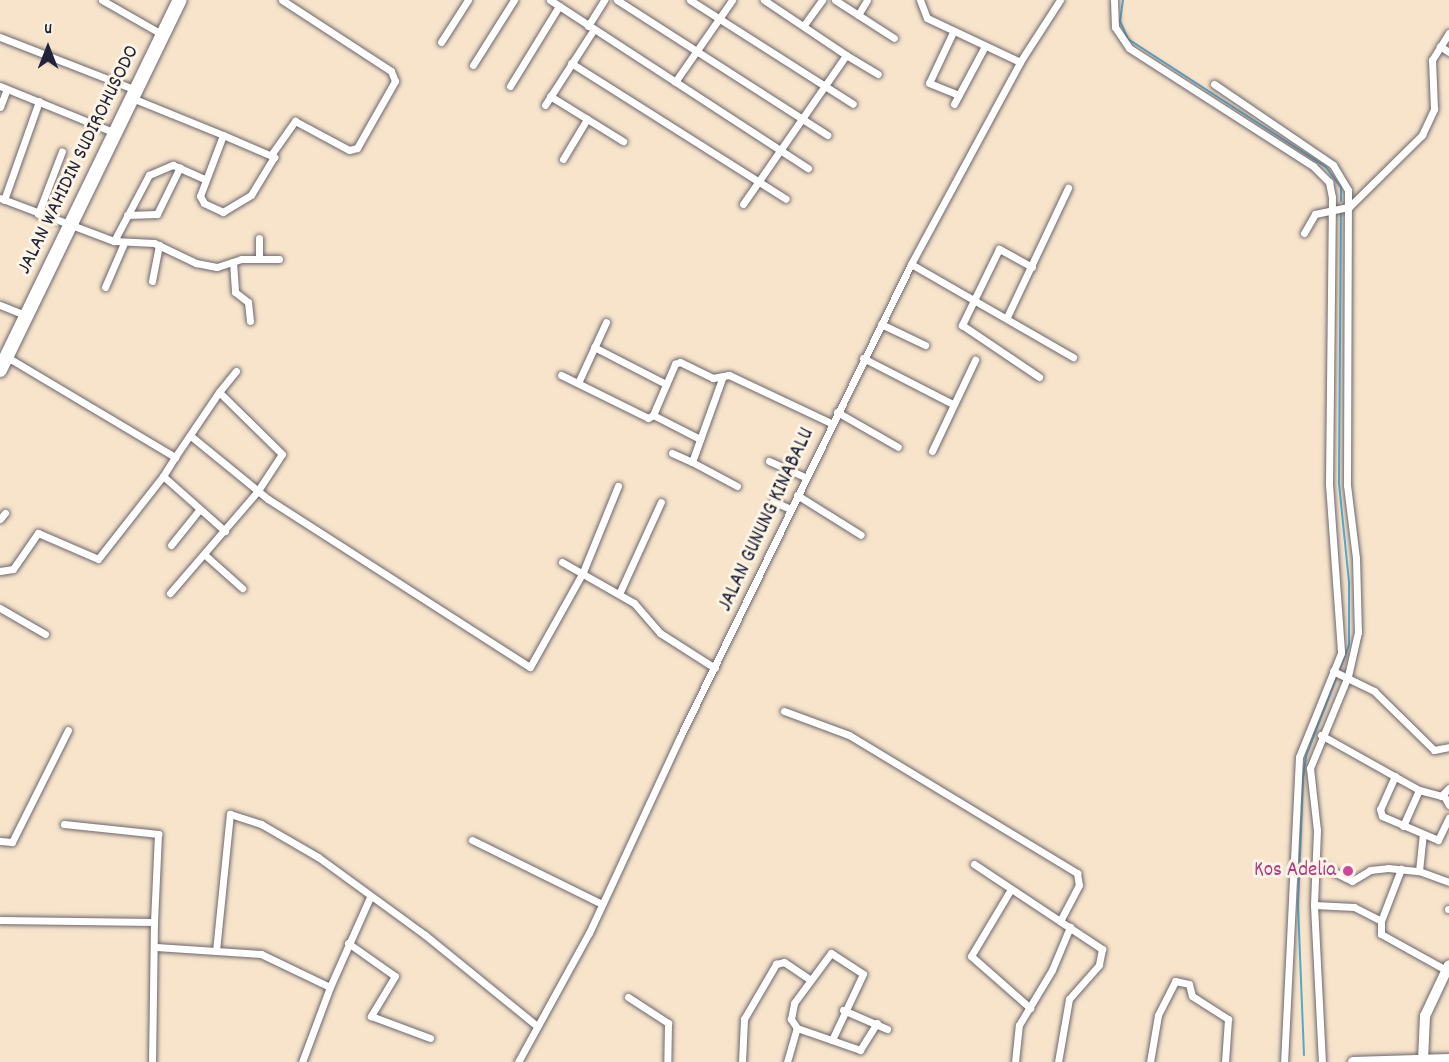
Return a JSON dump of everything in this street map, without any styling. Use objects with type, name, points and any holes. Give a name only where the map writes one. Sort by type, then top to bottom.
[{"type":"highway","name":"JALAN WAHIDIN SUDIROHUSODO","points":[[0,370],[180,0]]},
{"type":"main road","points":[[1423,1060],[1425,1016],[1448,967]]},
{"type":"main road","points":[[1353,1062],[1449,1059]]},
{"type":"street","points":[[102,0],[163,35]]},
{"type":"street","points":[[271,155],[295,121],[349,150],[357,148],[395,81],[391,71],[282,0]]},
{"type":"street","points":[[441,42],[468,0]]},
{"type":"street","points":[[473,65],[514,0]]},
{"type":"street","points":[[550,0],[808,168]]},
{"type":"street","points":[[545,105],[572,63],[604,0]]},
{"type":"street","points":[[616,0],[827,135]]},
{"type":"street","points":[[690,0],[853,104]]},
{"type":"street","points":[[675,82],[732,0]]},
{"type":"street","points":[[764,0],[878,74]]},
{"type":"street","points":[[804,26],[822,0]]},
{"type":"street","points":[[835,0],[894,38]]},
{"type":"street","points":[[858,15],[867,0]]},
{"type":"street","points":[[920,0],[927,18],[1020,62]]},
{"type":"street","name":"JALAN GUNUNG KINABALU","points":[[518,1062],[602,904],[863,358],[1020,62],[1060,0]]},
{"type":"street","points":[[1114,0],[1115,27],[1129,48],[1313,166],[1329,182],[1341,208],[1347,485],[1356,558],[1358,632],[1347,676],[1322,735],[1310,774],[1317,830],[1314,905],[1322,1062]]},
{"type":"street","points":[[510,86],[559,6]]},
{"type":"street","points":[[953,32],[929,83],[959,95]]},
{"type":"street","points":[[1304,233],[1311,217],[1341,208],[1404,156],[1429,126],[1434,109],[1432,64],[1449,33]]},
{"type":"street","points":[[0,37],[271,155],[275,162],[264,180],[231,210],[217,210],[201,200],[205,179],[223,135]]},
{"type":"street","points":[[954,104],[985,46]]},
{"type":"street","points":[[1440,46],[1449,52]]},
{"type":"street","points":[[743,204],[846,55]]},
{"type":"street","points":[[572,63],[786,199]]},
{"type":"street","points":[[1214,84],[1334,165],[1348,190],[1341,208],[1329,484],[1341,653],[1299,757],[1284,1062]]},
{"type":"street","points":[[0,107],[3,87],[115,133]]},
{"type":"street","points":[[550,96],[623,141]]},
{"type":"street","points":[[39,102],[2,199],[114,241],[159,245],[209,266],[259,258],[279,259]]},
{"type":"street","points":[[563,159],[587,119]]},
{"type":"street","points":[[38,214],[62,151]]},
{"type":"street","points":[[114,241],[147,177],[166,166],[180,167],[205,179]]},
{"type":"street","points":[[127,215],[157,214],[180,167]]},
{"type":"street","points":[[1007,317],[1068,188]]},
{"type":"street","points":[[259,238],[259,258]]},
{"type":"street","points":[[105,287],[124,243]]},
{"type":"street","points":[[152,281],[159,245]]},
{"type":"street","points":[[1032,267],[1001,248],[963,326],[1039,377]]},
{"type":"street","points":[[233,262],[235,292],[248,302],[250,321]]},
{"type":"street","points":[[911,264],[1007,317],[1073,357]]},
{"type":"street","points":[[0,305],[27,316]]},
{"type":"street","points":[[578,383],[606,322]]},
{"type":"street","points":[[881,324],[925,345]]},
{"type":"street","points":[[594,347],[666,384]]},
{"type":"street","points":[[7,357],[175,457]]},
{"type":"street","points":[[863,358],[953,404]]},
{"type":"street","points":[[932,451],[975,360]]},
{"type":"street","points":[[653,415],[678,362],[713,378],[723,376],[831,423]]},
{"type":"street","points":[[0,572],[13,569],[38,533],[98,559],[192,437],[219,392],[236,371]]},
{"type":"street","points":[[561,375],[645,417],[653,415],[700,440]]},
{"type":"street","points":[[692,462],[723,376]]},
{"type":"street","points":[[170,593],[257,492],[282,453],[219,392]]},
{"type":"street","points":[[837,412],[898,447]]},
{"type":"street","points":[[192,437],[257,492],[530,667],[583,572],[618,486]]},
{"type":"street","points":[[672,453],[737,486]]},
{"type":"street","points":[[769,461],[806,477]]},
{"type":"street","points":[[163,476],[225,531]]},
{"type":"street","points":[[797,495],[861,535]]},
{"type":"street","points":[[773,501],[790,509]]},
{"type":"street","points":[[619,594],[661,502]]},
{"type":"street","points":[[171,545],[199,510]]},
{"type":"street","points":[[205,555],[242,588]]},
{"type":"street","points":[[562,562],[583,572],[636,605],[660,633],[715,668]]},
{"type":"street","points":[[0,608],[45,634]]},
{"type":"street","points":[[1335,671],[1384,699],[1434,750],[1449,747]]},
{"type":"street","points":[[783,711],[849,735],[1077,873],[1079,885],[1060,921]]},
{"type":"street","points":[[0,841],[12,842],[68,730]]},
{"type":"street","points":[[1322,735],[1419,790],[1444,796],[1449,805]]},
{"type":"street","points":[[1395,776],[1380,813],[1403,826],[1440,840],[1449,817]]},
{"type":"street","points":[[1444,796],[1449,788]]},
{"type":"street","points":[[1403,826],[1419,790]]},
{"type":"street","points":[[216,951],[230,814],[289,839],[434,942],[537,1026]]},
{"type":"street","points":[[64,824],[158,834],[152,1062]]},
{"type":"street","points":[[1419,871],[1423,834]]},
{"type":"street","points":[[472,840],[602,904]]},
{"type":"street","points":[[1316,863],[1353,881],[1370,870],[1401,868],[1419,871],[1449,882]]},
{"type":"street","points":[[974,864],[1070,927],[1102,951],[1098,966],[1069,999],[1058,1062]]},
{"type":"street","points":[[1401,868],[1381,921],[1381,934],[1448,967]]},
{"type":"street","points":[[1011,889],[971,956],[1030,1008]]},
{"type":"street","points":[[302,1062],[348,943],[370,897]]},
{"type":"street","points":[[1314,905],[1345,905],[1381,921]]},
{"type":"street","points":[[0,920],[154,922]]},
{"type":"street","points":[[1016,1062],[1016,1033],[1052,970],[1070,927]]},
{"type":"street","points":[[348,943],[395,976],[372,1017],[430,1038]]},
{"type":"street","points":[[156,947],[261,954],[330,987]]},
{"type":"street","points":[[832,1040],[843,1010],[862,972],[831,953],[809,979],[794,1002],[791,1019],[797,1028],[832,1040],[861,1049],[877,1023]]},
{"type":"street","points":[[742,1062],[744,1019],[776,964],[784,962],[809,979]]},
{"type":"street","points":[[1150,1062],[1158,1015],[1175,981],[1190,984],[1192,996],[1228,1019],[1225,1062]]},
{"type":"street","points":[[628,996],[668,1023],[668,1062]]},
{"type":"street","points":[[843,1010],[877,1023],[886,1029]]},
{"type":"street","points":[[788,1062],[797,1028]]},
{"type":"waterway","points":[[1123,0],[1120,21],[1128,39],[1326,167],[1341,188],[1341,201]]},
{"type":"waterway","points":[[1304,1055],[1298,905],[1303,778],[1306,756],[1349,645],[1349,582],[1339,483],[1341,212]]},
{"type":"place","name":"Kos Adelia","points":[[1348,871]]}]
